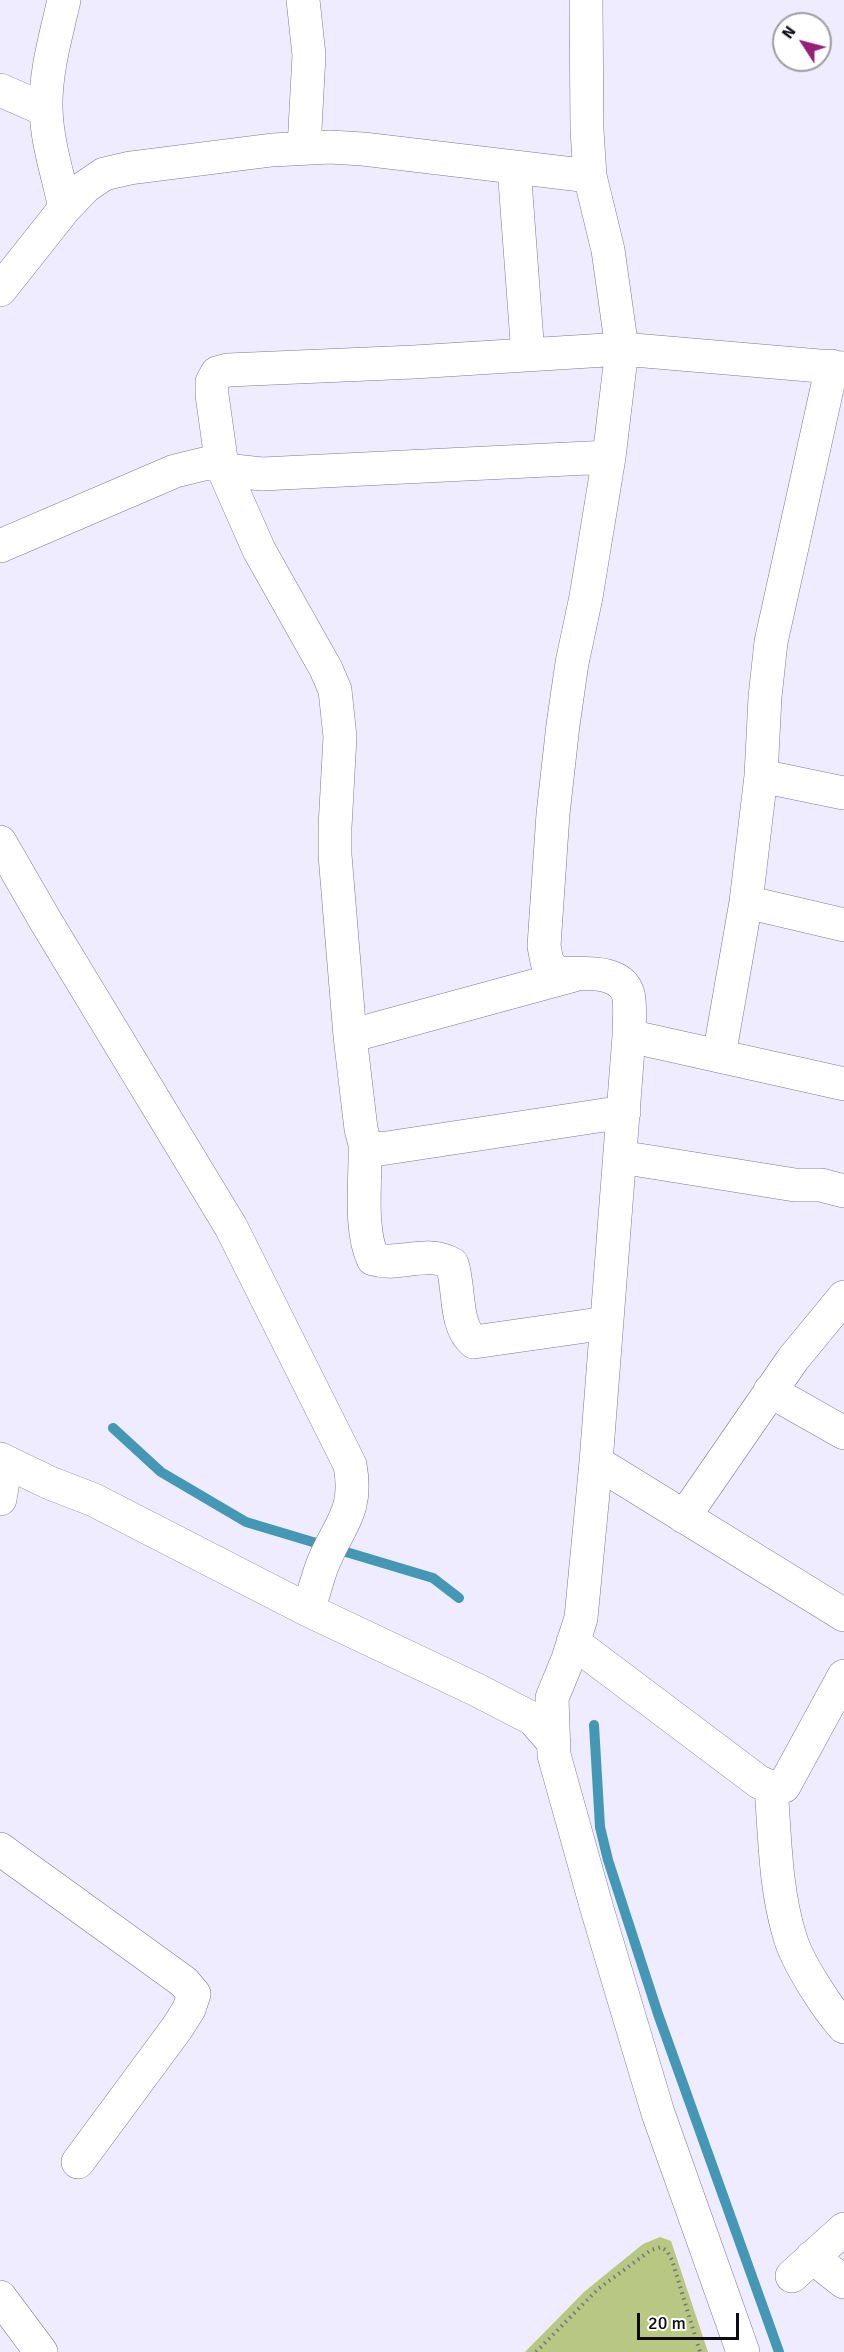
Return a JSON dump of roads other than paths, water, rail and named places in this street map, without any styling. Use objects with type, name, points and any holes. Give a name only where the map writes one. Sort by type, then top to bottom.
[{"type":"street","points":[[64,0],[47,80],[46,110],[50,149],[66,208]]},
{"type":"street","points":[[303,0],[309,55],[304,147]]},
{"type":"street","points":[[585,0],[590,176],[608,250],[622,349],[609,457],[563,725],[544,946],[547,962],[556,973],[604,974],[618,981],[628,993],[629,1036],[596,1462],[581,1618],[552,1698],[554,1755],[658,2113],[743,2352]]},
{"type":"street","points":[[0,90],[46,110]]},
{"type":"street","points":[[0,290],[85,187],[104,174],[130,168],[304,147],[363,149],[590,176]]},
{"type":"street","points":[[514,166],[528,355]]},
{"type":"street","points":[[607,1323],[474,1342],[466,1336],[463,1326],[452,1264],[442,1258],[432,1257],[385,1263],[373,1259],[368,1247],[365,1144],[361,1129],[350,1036],[335,855],[340,737],[335,690],[326,669],[259,550],[222,466],[212,395],[212,382],[217,374],[228,370],[402,363],[622,349],[838,367],[771,642],[765,697],[761,776],[746,902],[719,1056]]},
{"type":"street","points":[[0,546],[175,471],[208,463],[234,471],[262,474],[609,457]]},
{"type":"street","points":[[761,776],[844,793]]},
{"type":"street","points":[[0,842],[231,1227],[350,1465],[354,1486],[350,1508],[343,1527],[323,1564],[308,1610]]},
{"type":"street","points":[[746,902],[844,925]]},
{"type":"street","points":[[350,1036],[574,975]]},
{"type":"street","points":[[629,1036],[844,1084]]},
{"type":"street","points":[[365,1144],[377,1149],[387,1148],[624,1112]]},
{"type":"street","points":[[620,1157],[795,1185],[820,1185],[844,1191]]},
{"type":"street","points":[[684,1517],[770,1391],[816,1329],[844,1297]]},
{"type":"street","points":[[770,1391],[844,1433]]},
{"type":"street","points":[[0,1499],[3,1461],[93,1500],[308,1610],[477,1690],[533,1719],[554,1743]]},
{"type":"street","points":[[596,1462],[844,1615]]},
{"type":"street","points":[[570,1651],[759,1782],[771,1787],[784,1786],[844,1676]]},
{"type":"street","points":[[771,1787],[777,1873],[790,1939],[831,2013],[844,2027]]},
{"type":"street","points":[[0,1849],[184,1982],[194,1994],[189,2009],[177,2028],[78,2162]]},
{"type":"street","points":[[844,2229],[802,2266],[844,2282]]},
{"type":"street","points":[[0,2297],[41,2352]]},
{"type":"waterway","points":[[113,1428],[161,1472],[246,1522],[433,1578],[459,1598]]},
{"type":"waterway","points":[[594,1725],[600,1827],[608,1860],[658,2014],[779,2352]]}]
